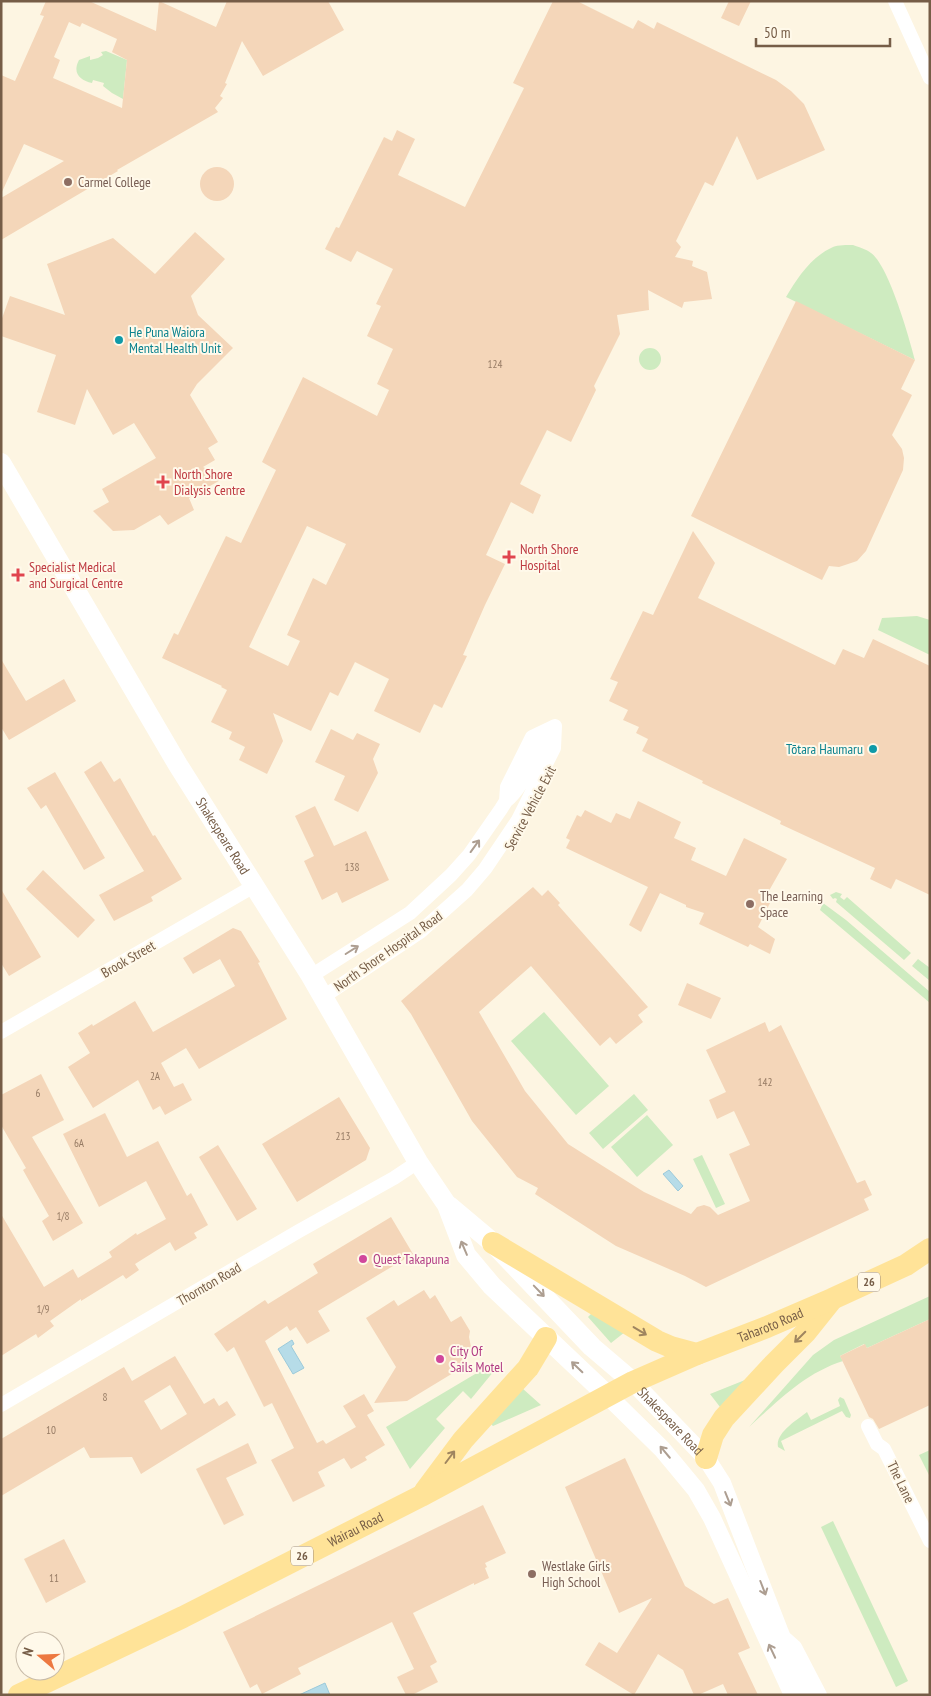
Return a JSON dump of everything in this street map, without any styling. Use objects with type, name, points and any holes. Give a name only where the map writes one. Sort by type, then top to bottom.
[{"type":"main road","name":"Shakespeare Road","points":[[1,463],[178,765],[311,976],[418,1162],[448,1205],[466,1255],[492,1286],[608,1396]]},
{"type":"main road","name":"Shakespeare Road","points":[[448,1205],[494,1243],[592,1347],[633,1382]]},
{"type":"main road","points":[[494,1243],[656,1341],[697,1354]]},
{"type":"main road","name":"Taharoto Road","points":[[633,1382],[697,1354],[832,1300],[906,1266],[930,1249]]},
{"type":"main road","name":"Taharoto Road","points":[[906,1266],[930,1261]]},
{"type":"main road","points":[[706,1458],[713,1435],[724,1418],[806,1332],[832,1300]]},
{"type":"main road","points":[[421,1496],[463,1440],[528,1368],[546,1338]]},
{"type":"main road","name":"26","points":[[608,1396],[633,1382]]},
{"type":"main road","name":"Wairau Road","points":[[19,1695],[183,1617],[421,1496],[608,1396]]},
{"type":"street","points":[[895,1],[930,78]]},
{"type":"street","name":"North Shore Hospital Road","points":[[311,976],[410,913],[430,896],[469,855],[506,801],[507,787],[532,737],[555,726],[554,748],[518,820],[477,879],[420,932],[323,997]]},
{"type":"street","name":"Brook Street","points":[[1,1032],[254,886]]},
{"type":"street","name":"Thornton Road","points":[[1,1405],[283,1240],[396,1177],[418,1162]]},
{"type":"street","name":"Shakespeare Road","points":[[633,1382],[706,1458],[722,1483],[806,1695]]},
{"type":"street","name":"Shakespeare Road","points":[[608,1396],[662,1449],[696,1490],[712,1518],[793,1695]]},
{"type":"street","name":"The Lane","points":[[868,1426],[876,1444],[884,1449],[930,1541]]},
{"type":"street","points":[[780,1633],[795,1647],[820,1695]]},
{"type":"green space","points":[[106,51],[127,60],[123,99],[103,86],[104,83],[93,80],[92,83],[88,82],[78,75],[76,69],[79,60],[90,56],[90,60],[98,58],[103,55],[101,52]]},
{"type":"green space","points":[[853,245],[871,253],[885,272],[898,303],[915,360],[786,297],[800,275],[818,256],[835,246]]},
{"type":"green space","points":[[650,348],[658,351],[661,359],[658,367],[650,370],[642,367],[639,359],[642,351]]},
{"type":"green space","points":[[917,616],[930,620],[930,655],[878,630],[882,618]]},
{"type":"green space","points":[[836,892],[842,894],[840,897],[844,900],[847,897],[911,953],[904,960],[836,902],[837,899],[833,899],[830,895]]},
{"type":"green space","points":[[823,903],[846,920],[930,992],[930,1003],[820,910]]},
{"type":"green space","points":[[918,959],[930,968],[930,981],[912,966]]},
{"type":"green space","points":[[544,1012],[609,1086],[576,1115],[511,1041]]},
{"type":"green space","points":[[634,1094],[648,1110],[603,1149],[589,1133]]},
{"type":"green space","points":[[647,1115],[673,1145],[637,1177],[611,1147]]},
{"type":"green space","points":[[702,1155],[725,1204],[716,1208],[693,1159]]},
{"type":"green space","points":[[930,1296],[930,1319],[867,1348],[864,1344],[840,1356],[843,1361],[829,1366],[804,1380],[749,1427],[813,1355],[834,1340]]},
{"type":"green space","points":[[592,1313],[625,1332],[611,1343],[588,1317]]},
{"type":"green space","points":[[492,1364],[494,1371],[471,1399],[463,1391],[436,1419],[445,1428],[410,1469],[386,1427]]},
{"type":"green space","points":[[745,1380],[720,1407],[710,1394]]},
{"type":"green space","points":[[522,1388],[541,1405],[493,1426],[490,1423]]},
{"type":"green space","points":[[840,1397],[844,1399],[851,1415],[850,1418],[846,1417],[842,1411],[781,1441],[785,1451],[778,1447],[778,1442],[783,1432],[793,1423],[807,1412],[811,1420],[840,1406],[838,1400]]},
{"type":"green space","points":[[930,1450],[930,1477],[919,1455]]},
{"type":"green space","points":[[833,1521],[908,1681],[896,1687],[821,1527]]},
{"type":"water","points":[[669,1170],[683,1186],[678,1191],[663,1174]]},
{"type":"water","points":[[292,1340],[294,1344],[291,1346],[304,1368],[293,1374],[278,1349]]},
{"type":"water","points":[[325,1683],[330,1695],[299,1695]]},
{"type":"building","name":"Carmel College","points":[[46,1],[89,1],[156,31],[159,1],[216,27],[227,1],[328,1],[344,30],[263,76],[242,41],[225,83],[227,84],[220,96],[223,98],[215,108],[218,112],[1,240],[1,198],[64,161],[24,144],[1,194],[1,75],[15,81],[44,16],[40,15]],"holes":[[[69,22],[80,27],[82,23],[117,39],[112,52],[127,60],[122,108],[53,78],[60,60],[54,57]]]},
{"type":"building","name":"North Shore Hospital","points":[[553,1],[577,1],[633,29],[638,20],[654,29],[657,22],[776,80],[804,104],[825,150],[757,180],[737,136],[713,186],[705,182],[676,241],[681,247],[675,257],[693,261],[692,266],[707,272],[712,299],[684,302],[682,308],[648,290],[649,310],[617,315],[620,334],[594,386],[596,390],[571,442],[547,430],[520,484],[541,495],[533,514],[511,502],[486,555],[505,564],[463,655],[467,656],[442,708],[434,704],[420,733],[374,711],[389,679],[355,662],[338,696],[330,692],[311,731],[273,713],[283,741],[267,774],[239,760],[245,747],[229,739],[232,732],[211,722],[227,690],[162,658],[174,633],[178,635],[226,536],[241,543],[276,470],[262,462],[303,377],[377,416],[389,390],[377,384],[393,349],[367,336],[381,306],[376,304],[393,269],[357,251],[351,262],[325,249],[336,227],[339,228],[384,137],[392,141],[397,130],[415,139],[398,175],[465,207],[524,88],[513,83]],"holes":[[[307,526],[346,544],[326,585],[313,578],[287,635],[300,641],[288,666],[249,647]]]},
{"type":"building","points":[[729,1],[751,1],[739,26],[721,18]]},
{"type":"building","points":[[217,167],[229,172],[234,184],[229,196],[217,201],[205,196],[200,184],[205,172]]},
{"type":"building","name":"He Puna Waiora Mental Health Unit","points":[[195,232],[225,259],[191,296],[198,315],[233,348],[197,384],[190,395],[218,442],[208,448],[215,460],[203,467],[224,478],[189,498],[194,510],[168,525],[160,515],[134,530],[113,531],[93,511],[109,502],[102,489],[156,458],[134,423],[113,435],[87,389],[75,425],[37,412],[56,355],[1,336],[1,321],[10,296],[65,315],[47,264],[113,238],[155,274]]},
{"type":"building","points":[[796,301],[915,360],[901,389],[912,395],[892,435],[902,449],[904,458],[903,470],[866,551],[857,561],[839,567],[829,566],[822,580],[691,516]]},
{"type":"building","points":[[693,531],[715,563],[698,598],[835,665],[843,649],[864,658],[873,639],[930,666],[930,895],[896,879],[891,889],[870,879],[875,868],[780,824],[781,821],[702,783],[703,781],[642,751],[648,739],[636,733],[639,727],[623,720],[628,710],[609,701],[618,682],[610,679],[643,611],[653,615]]},
{"type":"building","points":[[1,659],[26,701],[64,679],[76,701],[9,740],[1,727]]},
{"type":"building","points":[[331,729],[353,740],[357,733],[380,744],[373,759],[378,773],[358,812],[334,800],[345,776],[315,762]]},
{"type":"building","points":[[101,761],[114,782],[120,778],[153,836],[155,835],[182,879],[151,897],[153,901],[114,921],[99,895],[144,871],[84,772]]},
{"type":"building","points":[[55,772],[105,858],[84,870],[46,805],[41,809],[27,788]]},
{"type":"building","points":[[638,801],[681,822],[674,838],[696,848],[691,860],[726,876],[744,838],[787,859],[766,896],[772,899],[758,927],[775,939],[770,954],[750,944],[748,947],[699,924],[704,913],[686,907],[686,905],[660,893],[641,932],[629,925],[648,887],[566,848],[570,840],[566,838],[577,815],[581,817],[585,810],[611,823],[616,813],[630,819]]},
{"type":"building","points":[[315,806],[334,846],[366,831],[389,880],[342,903],[337,892],[322,900],[304,861],[314,856],[295,816]]},
{"type":"building","points":[[43,870],[95,920],[78,938],[26,889]]},
{"type":"building","points":[[533,887],[542,896],[548,890],[560,903],[558,905],[648,1007],[638,1015],[643,1022],[616,1044],[610,1037],[600,1046],[531,966],[479,1012],[525,1091],[568,1144],[644,1192],[691,1214],[697,1207],[704,1205],[710,1207],[718,1215],[750,1201],[729,1154],[750,1145],[734,1111],[717,1119],[709,1100],[726,1092],[706,1050],[765,1022],[769,1032],[781,1025],[857,1183],[865,1180],[872,1195],[864,1199],[869,1210],[706,1287],[616,1246],[535,1194],[538,1188],[517,1177],[472,1121],[411,1014],[401,1001]]},
{"type":"building","points":[[1,889],[41,957],[9,976],[1,963]]},
{"type":"building","points":[[233,928],[241,931],[260,962],[258,963],[287,1019],[199,1069],[186,1048],[161,1063],[174,1087],[183,1083],[192,1100],[165,1115],[160,1106],[153,1110],[138,1080],[93,1108],[68,1067],[90,1053],[78,1033],[135,1001],[153,1032],[235,986],[220,959],[193,974],[183,958]]},
{"type":"building","points":[[687,983],[721,998],[711,1019],[678,1005]]},
{"type":"building","points":[[41,1074],[64,1120],[32,1137],[83,1223],[53,1241],[42,1221],[49,1216],[23,1170],[26,1168],[1,1125],[1,1095]]},
{"type":"building","points":[[339,1097],[370,1148],[366,1160],[297,1202],[262,1144]]},
{"type":"building","points":[[105,1113],[127,1157],[158,1141],[187,1196],[191,1193],[208,1225],[194,1233],[197,1238],[175,1251],[170,1242],[135,1264],[139,1270],[126,1279],[123,1275],[81,1301],[81,1299],[50,1321],[54,1326],[38,1338],[36,1334],[1,1356],[1,1214],[44,1287],[73,1269],[78,1278],[112,1257],[109,1252],[136,1233],[137,1235],[166,1219],[146,1181],[99,1207],[63,1134]]},
{"type":"building","points":[[218,1145],[257,1209],[237,1221],[199,1157]]},
{"type":"building","points":[[391,1217],[413,1254],[318,1311],[330,1331],[307,1344],[296,1327],[290,1331],[287,1326],[265,1341],[317,1443],[323,1440],[326,1444],[356,1427],[343,1406],[364,1394],[374,1411],[367,1415],[385,1445],[365,1457],[367,1460],[351,1469],[344,1458],[318,1472],[325,1486],[293,1502],[271,1460],[294,1448],[272,1403],[264,1407],[234,1347],[227,1352],[214,1334],[265,1300],[268,1304],[318,1273],[313,1264]]},
{"type":"building","points":[[424,1290],[430,1299],[435,1295],[451,1322],[461,1316],[470,1331],[471,1347],[463,1367],[407,1401],[374,1403],[396,1367],[366,1318],[394,1300],[398,1306]]},
{"type":"building","points":[[930,1319],[930,1405],[879,1429],[873,1419],[869,1417],[840,1356],[865,1344],[867,1348]]},
{"type":"building","points":[[175,1356],[204,1404],[214,1398],[219,1406],[227,1401],[236,1415],[141,1474],[132,1457],[90,1458],[84,1447],[1,1496],[1,1439],[124,1367],[132,1381]],"holes":[[[170,1385],[187,1414],[161,1430],[144,1401]]]},
{"type":"building","points":[[248,1443],[257,1463],[226,1478],[244,1515],[224,1525],[196,1469]]},
{"type":"building","points":[[625,1458],[685,1586],[714,1604],[728,1598],[750,1648],[738,1653],[758,1695],[728,1695],[723,1684],[694,1695],[683,1670],[658,1654],[634,1695],[585,1665],[599,1642],[617,1653],[652,1598],[619,1613],[565,1487]]},
{"type":"building","points":[[483,1505],[506,1553],[485,1563],[489,1578],[474,1585],[474,1583],[413,1613],[437,1662],[430,1666],[438,1682],[412,1695],[406,1695],[397,1677],[414,1669],[392,1622],[298,1668],[301,1674],[262,1694],[257,1684],[250,1688],[223,1632]]},
{"type":"building","points":[[64,1539],[86,1582],[46,1603],[24,1559]]},
{"type":"place","name":"Carmel College","points":[[68,182]]},
{"type":"place","name":"He Puna Waiora Mental Health Unit","points":[[119,340]]},
{"type":"place","name":"North Shore Dialysis Centre","points":[[163,482]]},
{"type":"place","name":"North Shore Hospital","points":[[509,557]]},
{"type":"place","name":"Specialist Medical and Surgical Centre","points":[[18,575]]},
{"type":"place","name":"Tōtara Haumaru","points":[[873,749]]},
{"type":"place","name":"The Learning Space","points":[[750,904]]},
{"type":"place","name":"Quest Takapuna","points":[[363,1259]]},
{"type":"place","name":"City Of Sails Motel","points":[[440,1359]]},
{"type":"place","name":"Westlake Girls High School","points":[[532,1574]]}]
